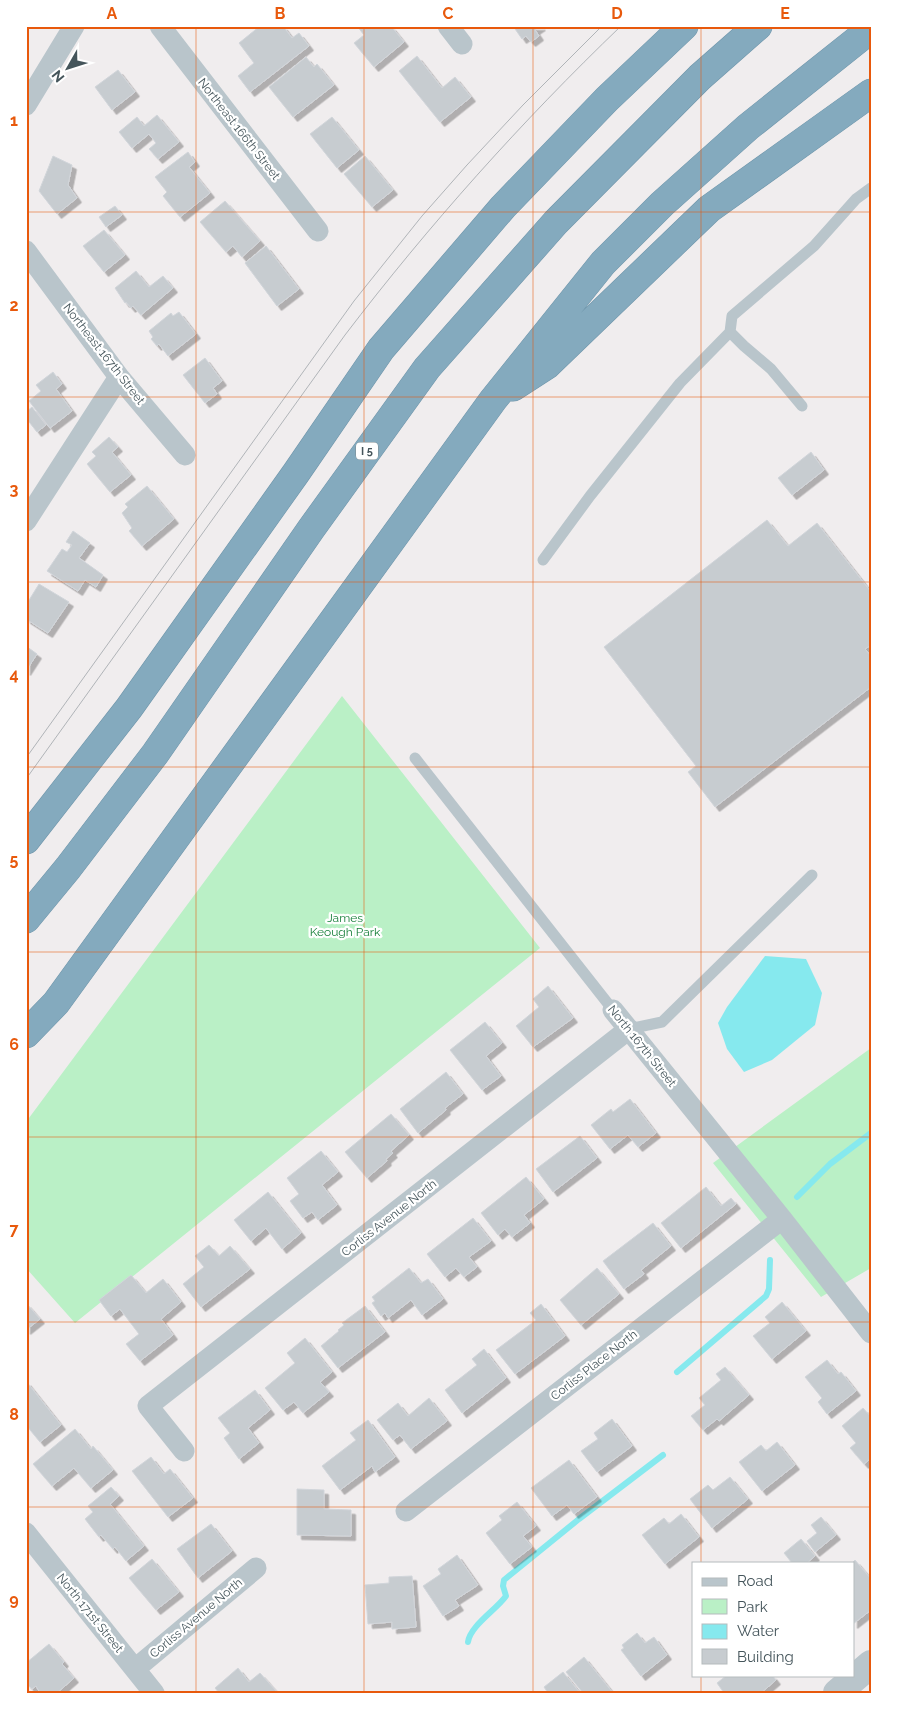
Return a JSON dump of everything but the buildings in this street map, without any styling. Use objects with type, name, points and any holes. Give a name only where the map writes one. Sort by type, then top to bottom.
[{"type":"highway","points":[[26,840],[129,708],[296,473],[381,349],[503,207],[607,99],[684,26]]},
{"type":"highway","name":"I 5","points":[[26,919],[68,868],[155,754],[427,368],[556,222],[700,77],[758,26]]},
{"type":"highway","points":[[26,1034],[56,1003],[493,400],[603,263],[662,204],[748,127],[871,29]]},
{"type":"highway","points":[[493,400],[547,365],[709,209],[871,93]]},
{"type":"street","points":[[26,106],[74,26]]},
{"type":"street","name":"Northeast 166th Street","points":[[160,26],[318,231]]},
{"type":"street","points":[[448,26],[462,44]]},
{"type":"street","name":"Northeast 167th Street","points":[[26,251],[119,377],[185,455]]},
{"type":"street","points":[[26,522],[119,377]]},
{"type":"street","name":"North 167th Street","points":[[613,1010],[782,1219],[871,1333]]},
{"type":"street","name":"Corliss Avenue North","points":[[184,1451],[148,1406],[629,1029]]},
{"type":"street","name":"Corliss Place North","points":[[406,1511],[782,1219]]},
{"type":"street","name":"North 171st Street","points":[[26,1532],[143,1684]]},
{"type":"street","name":"Corliss Avenue North","points":[[143,1684],[256,1568]]},
{"type":"street","points":[[837,1693],[871,1664]]},
{"type":"lane","points":[[542,560],[680,382],[730,332],[732,316],[814,246],[856,199],[871,188]]},
{"type":"lane","points":[[730,332],[771,369],[802,406]]},
{"type":"lane","name":"North 167th Street","points":[[415,758],[613,1010]]},
{"type":"lane","points":[[629,1029],[662,1022],[812,875]]},
{"type":"green space","name":"James Keough Park","points":[[342,696],[540,948],[75,1323],[26,1268],[26,1122]]},
{"type":"green space","points":[[871,1048],[871,1268],[821,1297],[713,1163]]},
{"type":"water","points":[[765,956],[806,959],[822,993],[815,1025],[772,1060],[744,1072],[727,1049],[718,1023],[727,1007]]},
{"type":"waterway","points":[[797,1197],[830,1164],[871,1133]]},
{"type":"waterway","points":[[677,1372],[766,1296],[769,1289],[770,1260]]},
{"type":"waterway","points":[[468,1642],[473,1630],[506,1596],[503,1586],[504,1580],[579,1519],[663,1455]]},
{"type":"tram line","points":[[26,758],[354,301],[422,216],[467,165],[523,105],[602,26]]},
{"type":"tram line","points":[[26,779],[345,335],[377,294],[477,175],[548,99],[621,26]]}]
